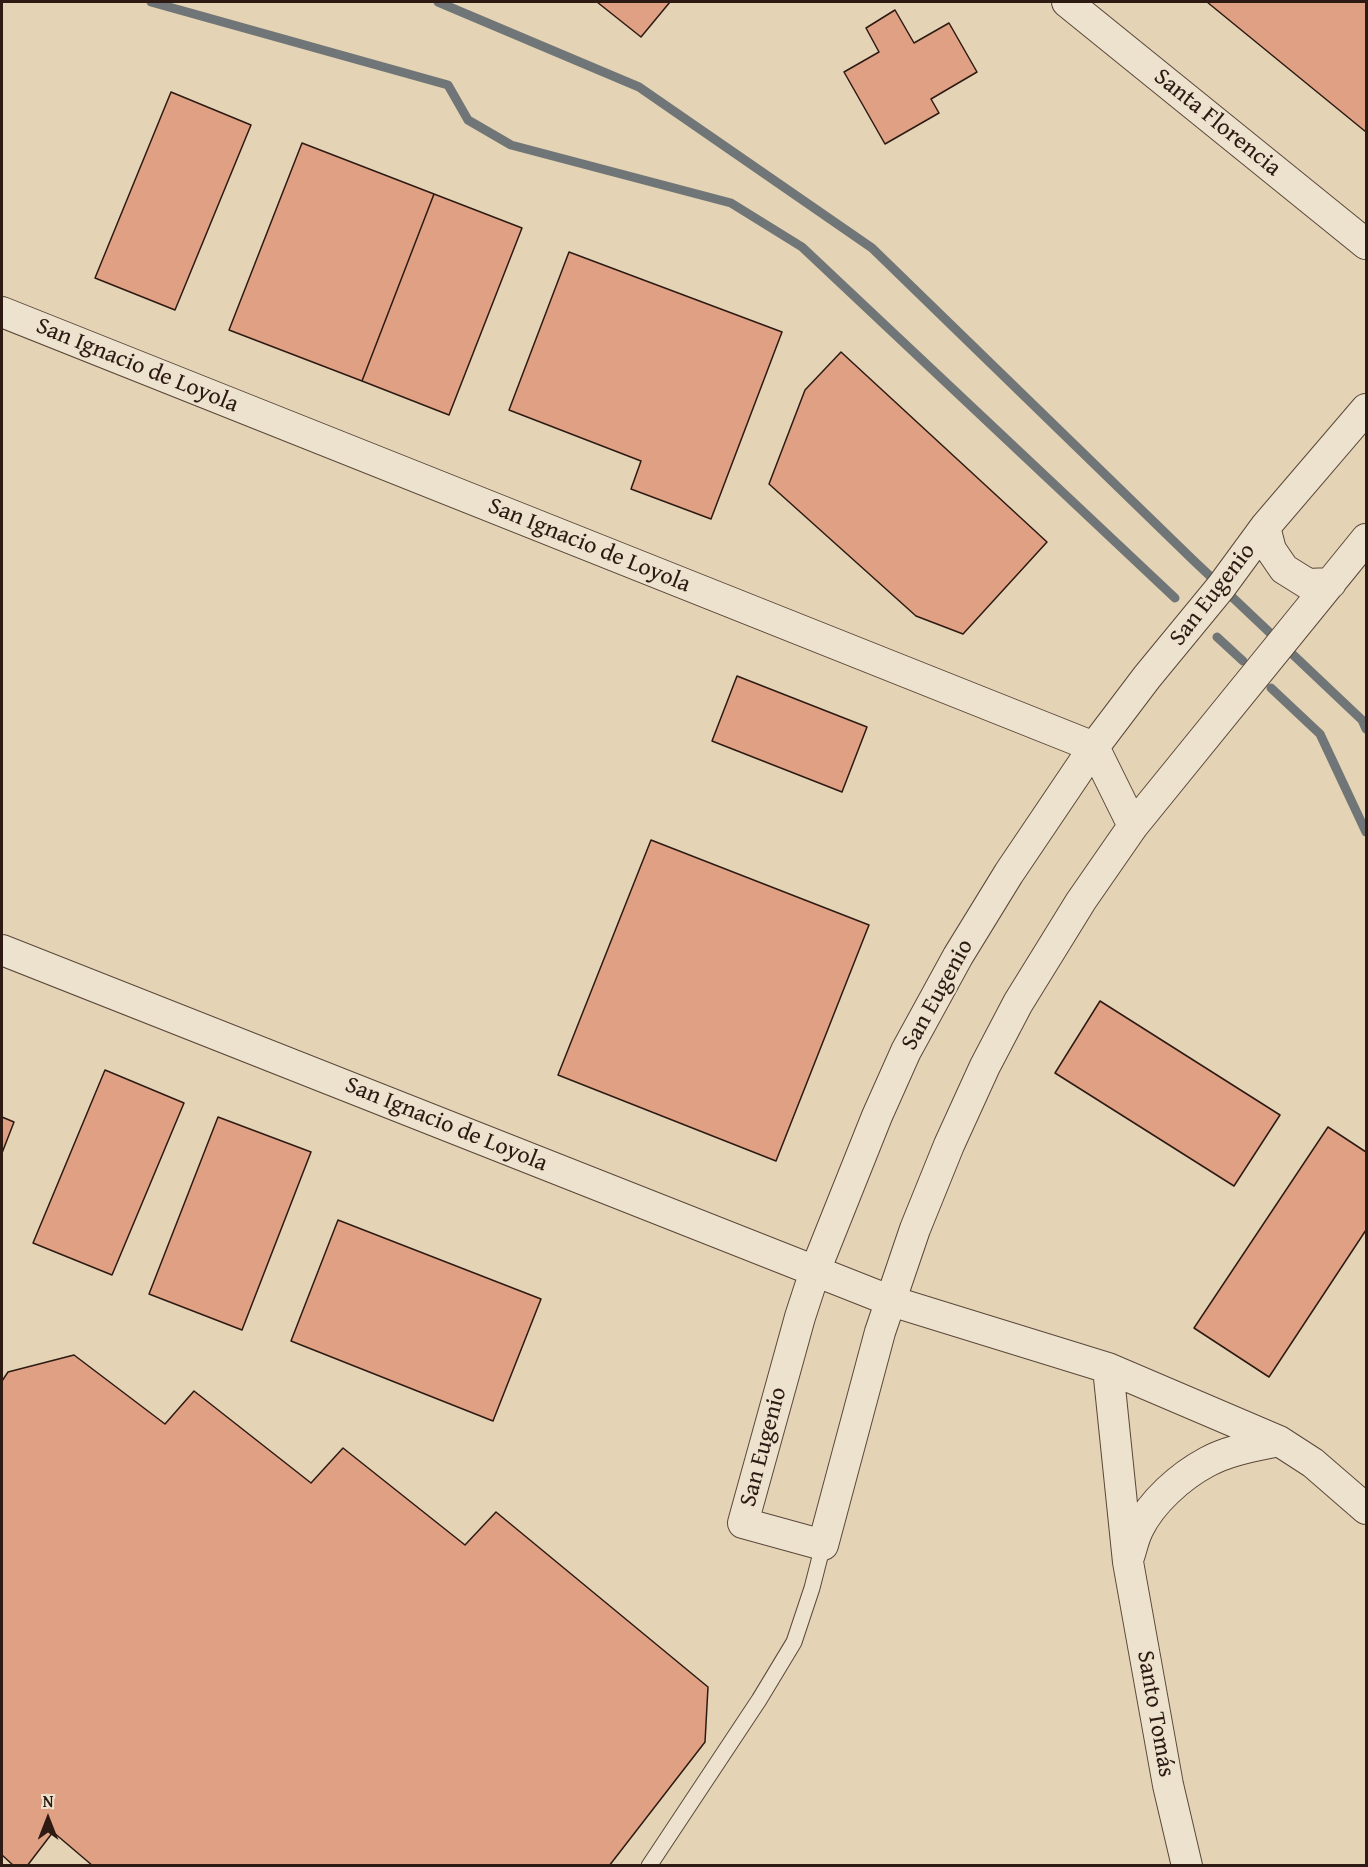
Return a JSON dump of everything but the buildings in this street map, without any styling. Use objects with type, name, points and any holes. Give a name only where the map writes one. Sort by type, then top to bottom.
[{"type":"street","name":"Santa Florencia","points":[[1067,2],[1366,244]]},
{"type":"street","name":"San Ignacio de Loyola","points":[[2,312],[1095,747]]},
{"type":"street","name":"San Eugenio","points":[[823,1545],[743,1523],[796,1328],[815,1271],[877,1116],[906,1051],[958,956],[1008,873],[1095,747],[1265,527],[1366,409]]},
{"type":"street","points":[[1265,527],[1271,550],[1284,569],[1308,584],[1331,583]]},
{"type":"street","points":[[823,1545],[880,1332],[933,1181],[985,1066],[1038,969],[1081,901],[1133,826],[1366,539]]},
{"type":"street","points":[[1095,747],[1133,826]]},
{"type":"street","name":"San Ignacio de Loyola","points":[[2,950],[891,1301]]},
{"type":"street","points":[[891,1301],[1108,1368],[1279,1441],[1313,1463],[1366,1509]]},
{"type":"street","name":"Santo Tomás","points":[[1108,1368],[1128,1562],[1168,1785],[1187,1866]]},
{"type":"street","name":"Santo Tomás","points":[[1128,1562],[1137,1530],[1153,1507],[1169,1490],[1207,1462],[1231,1453],[1279,1441]]},
{"type":"lane","points":[[649,1866],[759,1700],[794,1642],[823,1545]]},
{"type":"waterway","points":[[151,2],[448,85],[468,120],[511,145],[731,203],[802,247],[1175,598]]},
{"type":"waterway","points":[[438,2],[639,87],[872,248],[1192,559],[1362,720],[1366,729]]},
{"type":"waterway","points":[[1217,637],[1243,661]]},
{"type":"waterway","points":[[1271,688],[1320,734],[1366,832]]}]
